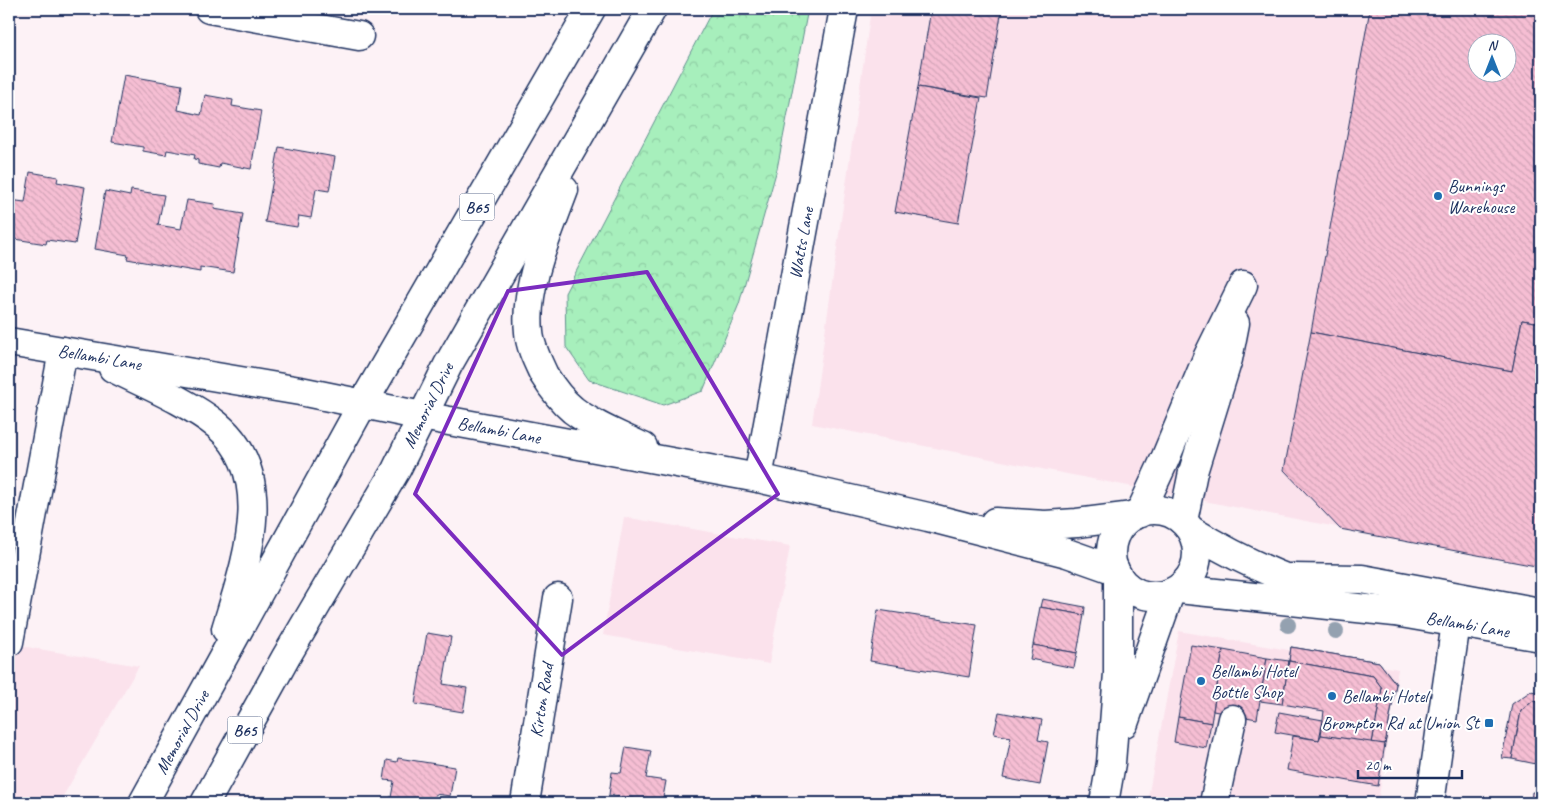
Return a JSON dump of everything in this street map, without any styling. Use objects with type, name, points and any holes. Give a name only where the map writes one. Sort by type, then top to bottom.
[{"type":"main road","points":[[209,9],[359,36]]},
{"type":"main road","name":"Memorial Drive","points":[[144,803],[320,485],[362,404],[591,9]]},
{"type":"main road","name":"Memorial Drive","points":[[205,803],[286,657],[396,470],[448,365],[652,9]]},
{"type":"main road","name":"Watts Lane","points":[[758,478],[844,9]]},
{"type":"main road","points":[[593,113],[542,248],[528,308],[529,334],[537,362],[553,390],[573,410],[602,428],[680,464]]},
{"type":"main road","points":[[928,517],[1067,553],[1116,573],[1130,589],[1147,596],[1159,596],[1174,591],[1188,580],[1195,569],[1198,556],[1197,543],[1187,526],[1193,472],[1228,359],[1243,284],[1208,356],[1165,459],[1136,514],[1123,524],[1116,534],[1112,546],[1112,558],[1116,573],[1118,673],[1111,763],[1104,803]]},
{"type":"main road","name":"Bellambi Lane","points":[[9,342],[300,391],[422,416],[758,478],[928,517]]},
{"type":"main road","points":[[9,642],[63,351]]},
{"type":"main road","points":[[91,356],[195,410],[217,425],[234,442],[245,460],[250,476],[252,494],[252,525],[247,559],[210,681]]},
{"type":"main road","points":[[928,517],[1045,525],[1077,523],[1151,510],[1162,511],[1173,514],[1187,526],[1226,552],[1256,566],[1316,589],[1395,612]]},
{"type":"main road","points":[[1284,577],[1362,579],[1529,610],[1541,614]]},
{"type":"main road","points":[[1174,591],[1395,612]]},
{"type":"main road","points":[[1111,763],[1148,651],[1174,591]]},
{"type":"main road","name":"Kirton Road","points":[[525,803],[558,598]]},
{"type":"main road","name":"Bellambi Lane","points":[[1395,612],[1541,637]]},
{"type":"main road","points":[[1430,803],[1456,623]]},
{"type":"main road","points":[[1214,803],[1232,719]]},
{"type":"highlighted area","points":[[647,272],[778,494],[562,655],[415,494],[508,291]]},
{"type":"shaded area","points":[[871,9],[1541,9],[1541,567],[812,424]]},
{"type":"shaded area","points":[[624,517],[790,546],[769,664],[603,635]]},
{"type":"shaded area","points":[[1179,631],[1398,669],[1378,803],[1147,803]]},
{"type":"shaded area","points":[[9,644],[139,666],[59,803],[9,803]]},
{"type":"green space","points":[[713,9],[808,9],[777,169],[739,304],[703,391],[663,405],[589,380],[566,347],[565,293]]},
{"type":"building","points":[[931,9],[1002,9],[987,98],[918,87]]},
{"type":"building","name":"Bunnings Warehouse","points":[[1370,9],[1541,9],[1541,323],[1522,320],[1512,371],[1311,332]]},
{"type":"building","points":[[124,75],[182,85],[178,110],[201,115],[205,95],[233,100],[232,106],[261,111],[251,169],[220,163],[219,168],[198,164],[198,160],[194,159],[195,155],[167,150],[166,155],[143,151],[143,147],[112,142]]},
{"type":"building","points":[[918,87],[981,98],[958,223],[895,212]]},
{"type":"building","points":[[279,147],[335,157],[329,191],[316,189],[311,218],[299,216],[297,227],[265,222]]},
{"type":"building","points":[[30,172],[58,177],[57,182],[85,187],[75,244],[47,240],[46,244],[9,238],[9,200],[25,202]]},
{"type":"building","points":[[131,190],[164,195],[158,225],[181,229],[187,200],[215,204],[214,209],[243,214],[233,272],[200,267],[200,272],[127,259],[128,255],[95,249],[105,191],[130,196]]},
{"type":"building","points":[[1522,320],[1541,323],[1541,567],[1340,529],[1284,470],[1311,332],[1512,371]]},
{"type":"building","points":[[1042,599],[1085,607],[1084,615],[1040,607]]},
{"type":"building","points":[[1040,607],[1084,615],[1077,653],[1033,645]]},
{"type":"building","points":[[878,610],[977,625],[969,677],[870,661]]},
{"type":"building","points":[[427,633],[451,637],[443,684],[467,688],[463,712],[415,704]]},
{"type":"building","points":[[1033,645],[1077,653],[1074,668],[1030,659]]},
{"type":"building","name":"Bellambi Hotel Bottle Shop","points":[[1191,645],[1223,650],[1211,723],[1178,717]]},
{"type":"building","points":[[1291,647],[1379,662],[1396,684],[1385,744],[1372,743],[1382,688],[1373,676],[1289,661]]},
{"type":"building","points":[[1291,647],[1379,662],[1396,684],[1385,744],[1372,743],[1382,688],[1373,676],[1289,661]]},
{"type":"building","points":[[1223,650],[1267,658],[1257,719],[1213,711]]},
{"type":"building","points":[[1267,658],[1289,661],[1282,704],[1260,701]]},
{"type":"building","name":"Bellambi Hotel","points":[[1289,661],[1373,676],[1382,688],[1372,743],[1321,735],[1324,711],[1282,704]]},
{"type":"building","points":[[1531,691],[1541,693],[1541,703],[1533,701],[1521,711],[1512,759],[1502,758],[1512,704]]},
{"type":"building","points":[[1533,701],[1541,703],[1541,765],[1512,759],[1521,711]]},
{"type":"building","points":[[999,712],[1042,720],[1038,740],[1048,742],[1040,785],[1003,778],[1011,737],[994,734]]},
{"type":"building","points":[[1279,712],[1323,720],[1319,740],[1275,732]]},
{"type":"building","points":[[1178,717],[1211,723],[1206,748],[1174,742]]},
{"type":"building","points":[[1321,735],[1385,744],[1378,786],[1287,770],[1293,736],[1319,740]]},
{"type":"building","points":[[626,747],[651,751],[646,778],[666,781],[662,803],[609,795],[612,772],[621,773]]},
{"type":"building","points":[[398,758],[455,767],[450,796],[435,794],[434,803],[390,803],[394,781],[384,780],[387,760],[397,762]]},
{"type":"building","points":[[1532,792],[1541,793],[1541,803],[1531,803]]},
{"type":"place","name":"Bunnings Warehouse","points":[[1438,196]]},
{"type":"place","name":"Bellambi Hotel Bottle Shop","points":[[1201,681]]},
{"type":"place","name":"Bellambi Hotel","points":[[1332,696]]},
{"type":"place","name":"Brompton Rd at Union St","points":[[1489,723]]}]
